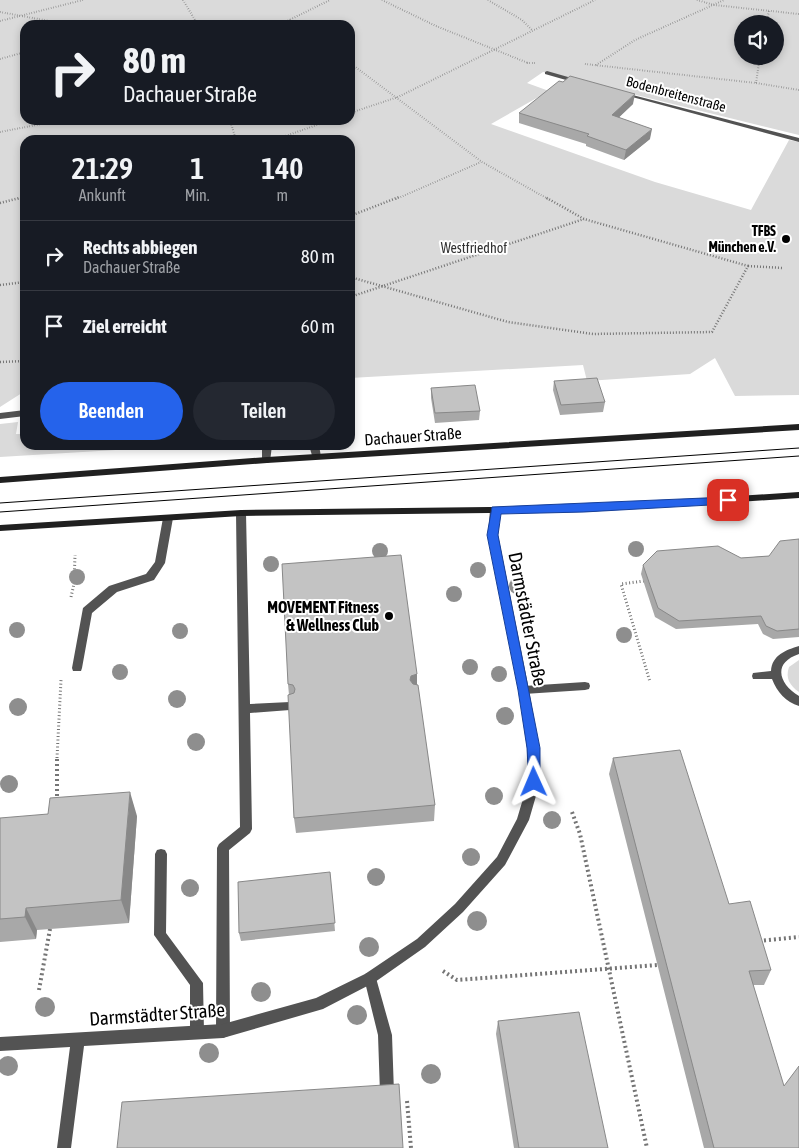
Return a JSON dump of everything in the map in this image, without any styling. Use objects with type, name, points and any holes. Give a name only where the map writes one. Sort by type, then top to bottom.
[{"type":"main road","name":"Dachauer Straße","points":[[0,480],[267,460],[799,427]]},
{"type":"main road","points":[[0,528],[240,513],[620,507],[799,495]]},
{"type":"street","points":[[547,73],[584,83]]},
{"type":"street","name":"Bodenbreitenstraße","points":[[612,90],[799,140]]},
{"type":"street","points":[[670,115],[677,108]]},
{"type":"street","points":[[0,416],[20,414]]},
{"type":"street","points":[[267,450],[267,460]]},
{"type":"street","points":[[315,450],[316,457]]},
{"type":"street","name":"Darmstädter Straße","points":[[0,1044],[223,1030],[318,1004],[370,978],[421,943],[459,908],[501,861],[523,820],[534,782],[533,748],[524,690],[493,535],[496,510]]},
{"type":"street","points":[[223,1030],[223,848],[246,829],[240,513]]},
{"type":"street","points":[[77,668],[87,611],[113,589],[150,577],[160,563],[168,518]]},
{"type":"street","points":[[799,650],[788,653],[780,659],[776,666],[775,675],[784,692],[799,702]]},
{"type":"street","points":[[757,676],[775,675]]},
{"type":"street","points":[[524,690],[585,686]]},
{"type":"street","points":[[245,709],[290,706]]},
{"type":"street","points":[[161,854],[160,934],[196,983],[198,1032]]},
{"type":"street","points":[[370,978],[384,1035],[387,1093]]},
{"type":"street","points":[[64,1148],[78,1039]]},
{"type":"path","points":[[0,21],[84,0]]},
{"type":"path","points":[[183,0],[195,20]]},
{"type":"path","points":[[289,20],[330,0]]},
{"type":"path","points":[[382,0],[423,21],[493,51],[527,63],[537,63]]},
{"type":"path","points":[[488,0],[522,20],[533,31]]},
{"type":"path","points":[[355,112],[398,97],[595,0]]},
{"type":"path","points":[[696,0],[714,5],[799,14]]},
{"type":"path","points":[[596,65],[634,40],[724,0]]},
{"type":"path","points":[[768,15],[769,11]]},
{"type":"path","points":[[0,12],[45,20]]},
{"type":"path","points":[[0,59],[20,53]]},
{"type":"path","points":[[576,64],[756,82],[799,90]]},
{"type":"path","points":[[756,82],[759,65]]},
{"type":"path","points":[[355,67],[482,162],[584,219],[748,266],[783,268]]},
{"type":"path","points":[[0,132],[36,125]]},
{"type":"path","points":[[288,135],[317,125]]},
{"type":"path","points":[[355,214],[482,162]]},
{"type":"path","points":[[0,203],[20,198]]},
{"type":"path","points":[[355,295],[584,219]]},
{"type":"path","points":[[355,279],[508,322],[593,334],[712,332],[748,266]]},
{"type":"path","points":[[0,285],[20,283]]},
{"type":"path","points":[[0,362],[20,361]]},
{"type":"path","points":[[69,603],[74,584],[75,555]]},
{"type":"path","points":[[644,581],[622,584],[650,682]]},
{"type":"path","points":[[56,805],[58,761],[56,741],[62,672]]},
{"type":"path","points":[[572,812],[580,834],[647,1148]]},
{"type":"path","points":[[39,990],[50,929]]},
{"type":"path","points":[[751,942],[799,937]]},
{"type":"path","points":[[443,971],[457,980],[658,965]]},
{"type":"green space","name":"Westfriedhof","points":[[0,0],[799,0],[799,135],[543,72],[527,83],[549,91],[491,124],[655,182],[751,210],[789,140],[799,142],[799,395],[735,396],[715,358],[690,374],[587,381],[583,365],[355,378],[355,135],[20,135],[20,394],[0,407]]},
{"type":"green space","points":[[18,422],[16,434],[20,434],[20,450],[116,450],[0,457],[0,424]]},
{"type":"green space","points":[[799,660],[799,692],[791,684],[788,675],[789,667]]},
{"type":"building","points":[[570,76],[635,94],[612,115],[652,129],[626,150],[587,136],[589,134],[519,113],[559,81],[563,82]]},
{"type":"building","points":[[597,378],[605,402],[561,405],[554,381]]},
{"type":"building","points":[[475,385],[480,411],[435,413],[431,388]]},
{"type":"building","points":[[799,539],[799,629],[777,631],[766,626],[761,616],[679,621],[658,608],[643,565],[657,551],[718,546],[741,558],[769,556],[780,541]]},
{"type":"building","points":[[401,555],[417,674],[411,676],[410,680],[413,684],[418,685],[435,805],[294,818],[288,695],[294,693],[295,689],[293,685],[288,684],[282,564]]},
{"type":"building","points":[[680,750],[729,904],[750,901],[771,970],[749,971],[784,1086],[799,1066],[799,1148],[714,1148],[613,758]]},
{"type":"building","points":[[130,792],[121,900],[26,908],[25,917],[0,919],[0,818],[48,814],[50,798]]},
{"type":"building","points":[[330,872],[335,923],[239,933],[238,882]]},
{"type":"building","points":[[579,1012],[608,1148],[519,1148],[498,1021]]},
{"type":"building","points":[[399,1084],[403,1148],[117,1148],[122,1102]]},
{"type":"tram line","points":[[0,503],[799,448]]},
{"type":"tram line","points":[[0,512],[799,456]]},
{"type":"place","name":"TFBS München e.V.","points":[[786,239]]},
{"type":"place","name":"MOVEMENT Fitness & Wellness Club","points":[[389,616]]},
{"type":"route","points":[[534,782],[533,748],[524,690],[493,535],[496,510],[584,509],[728,500]]}]
